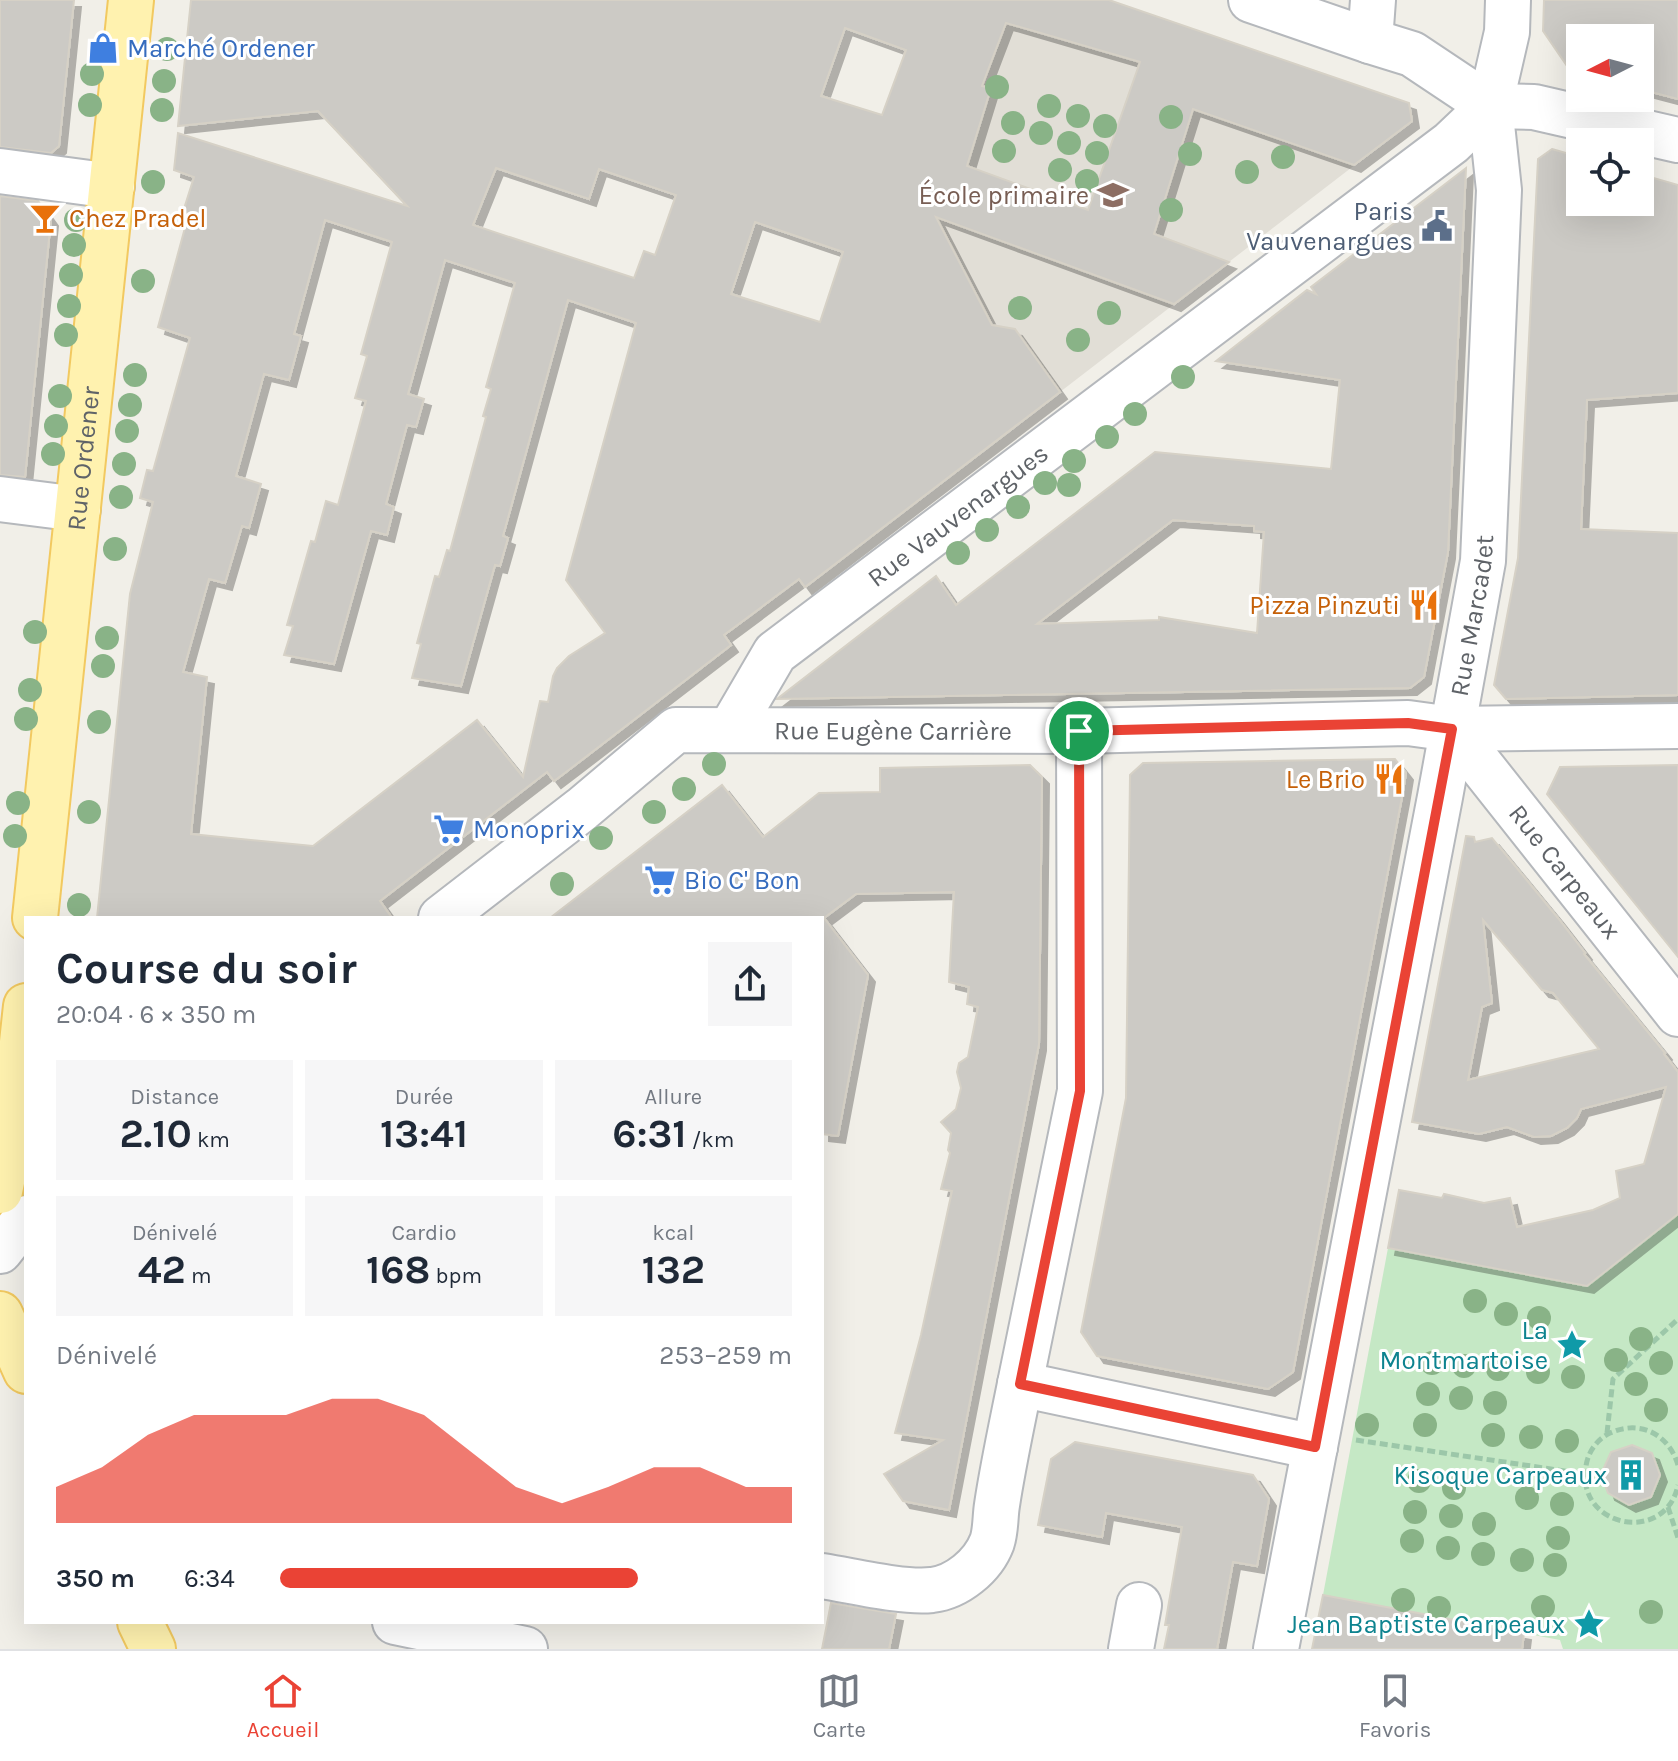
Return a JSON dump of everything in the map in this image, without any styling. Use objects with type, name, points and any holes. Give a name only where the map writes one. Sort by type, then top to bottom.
[{"type":"main road","name":"Rue Ordener","points":[[35,916],[131,0]]},
{"type":"main road","points":[[0,1191],[12,1134],[24,1024]]},
{"type":"main road","points":[[0,1314],[24,1367]]},
{"type":"main road","points":[[141,1624],[153,1649]]},
{"type":"street","points":[[1251,0],[1371,21],[1412,54],[1490,106],[1534,107],[1678,140]]},
{"type":"street","name":"Rue Marcadet","points":[[1276,1649],[1483,561],[1499,190],[1490,106],[1507,32],[1508,0]]},
{"type":"street","name":"Rue Vauvenargues","points":[[730,730],[775,653],[1451,143],[1490,106]]},
{"type":"street","points":[[0,171],[112,186]]},
{"type":"street","points":[[0,499],[78,509]]},
{"type":"street","name":"Rue Eugène Carrière","points":[[730,730],[1079,731],[1408,723],[1452,729],[1678,726]]},
{"type":"street","name":"Rue Carpeaux","points":[[1452,729],[1678,1014]]},
{"type":"street","points":[[444,916],[582,809],[676,730],[730,730]]},
{"type":"street","points":[[824,1576],[894,1588],[932,1590],[957,1582],[972,1570],[993,1540],[1020,1384],[1080,1091],[1079,731]]},
{"type":"street","points":[[0,1251],[24,1221]]},
{"type":"street","points":[[1020,1384],[1316,1441]]},
{"type":"street","points":[[1131,1649],[1139,1605]]},
{"type":"street","points":[[383,1649],[391,1624]]},
{"type":"street","points":[[402,1624],[525,1649]]},
{"type":"path","points":[[1607,1434],[1613,1379],[1678,1319]]},
{"type":"path","points":[[1678,1465],[1674,1451],[1660,1436],[1642,1428],[1624,1428],[1607,1434],[1594,1446],[1586,1462],[1584,1480],[1590,1498],[1601,1512],[1617,1521],[1645,1521],[1678,1504]]},
{"type":"path","points":[[1316,1441],[1585,1474]]},
{"type":"path","points":[[1678,1485],[1668,1507],[1678,1538]]},
{"type":"shaded area","name":"École primaire","points":[[973,0],[1109,0],[1409,103],[1412,121],[1060,392],[1015,329],[881,309]]},
{"type":"green space","points":[[1678,1214],[1678,1649],[1563,1649],[1560,1640],[1323,1595],[1388,1248],[1587,1286]]},
{"type":"building","points":[[0,0],[74,0],[59,146],[51,153],[0,147]]},
{"type":"building","points":[[191,0],[1109,0],[1409,103],[1412,121],[1354,165],[1193,109],[1154,234],[1229,262],[1174,304],[936,217],[992,325],[1015,329],[1060,392],[805,587],[799,579],[724,635],[731,645],[554,781],[547,772],[380,901],[391,916],[97,916],[130,594],[153,502],[140,498],[147,470],[153,471],[190,338],[158,327],[189,213],[183,212],[194,177],[174,170],[178,133],[407,206],[318,111],[178,126]],"holes":[[[1006,23],[1140,62],[1088,210],[967,166],[991,88],[982,86]],[[845,28],[906,50],[882,115],[821,96]],[[496,168],[589,199],[599,169],[676,195],[655,255],[644,251],[634,278],[473,225]],[[325,220],[392,242],[361,354],[367,356],[355,398],[366,401],[338,505],[326,501],[287,625],[293,626],[284,655],[334,664],[371,531],[387,535],[394,507],[386,504],[407,425],[416,427],[424,399],[408,394],[445,260],[515,283],[486,387],[491,389],[483,416],[486,417],[450,551],[447,550],[439,577],[435,576],[417,643],[421,644],[412,678],[461,686],[495,565],[500,566],[508,538],[503,536],[568,300],[636,323],[566,580],[605,633],[569,656],[557,668],[548,702],[540,701],[523,777],[477,720],[313,846],[191,834],[207,677],[183,672],[209,579],[225,583],[242,526],[249,528],[261,484],[236,476],[264,374],[289,380],[301,336],[294,334]],[[755,222],[843,252],[820,322],[731,294]]]},
{"type":"building","points":[[1544,0],[1678,0],[1678,99],[1654,93],[1654,24],[1566,24],[1566,65],[1543,31]]},
{"type":"building","points":[[1552,149],[1566,153],[1566,216],[1654,216],[1654,178],[1678,185],[1678,393],[1587,400],[1581,529],[1678,533],[1678,695],[1506,699],[1494,685],[1518,558],[1538,159]]},
{"type":"building","points":[[1466,168],[1448,552],[1424,677],[1410,688],[777,699],[936,576],[956,605],[1155,452],[1331,469],[1340,380],[1216,361],[1307,290],[1316,294],[1311,287]],"holes":[[[1173,520],[1254,526],[1254,531],[1264,532],[1257,633],[1159,617],[1159,620],[1037,624]]]},
{"type":"building","points":[[0,196],[38,201],[51,219],[25,477],[0,475]]},
{"type":"building","points":[[1395,759],[1406,773],[1293,1372],[1268,1389],[1097,1356],[1081,1332],[1126,1098],[1130,775],[1143,763]]},
{"type":"building","points":[[1030,765],[1042,777],[1039,1044],[949,1510],[903,1501],[884,1474],[943,1440],[895,1433],[921,1335],[952,1191],[941,1189],[950,1153],[951,1133],[941,1122],[956,1109],[961,1088],[957,1072],[959,1063],[968,1057],[978,1007],[967,1004],[969,987],[949,982],[954,892],[856,894],[824,918],[553,916],[722,785],[763,837],[819,793],[880,792],[880,768]]},
{"type":"building","points":[[1678,765],[1678,957],[1547,794],[1560,767]]},
{"type":"building","points":[[1466,836],[1474,837],[1475,842],[1492,838],[1678,1072],[1678,1214],[1587,1286],[1388,1248],[1399,1190],[1442,1198],[1444,1194],[1484,1203],[1510,1198],[1517,1227],[1593,1210],[1620,1198],[1616,1171],[1644,1164],[1666,1087],[1581,1109],[1567,1128],[1551,1136],[1534,1137],[1507,1127],[1479,1134],[1412,1122]],"holes":[[[1483,920],[1542,990],[1553,993],[1599,1049],[1468,1080],[1482,1007],[1492,1003]]]},
{"type":"building","points":[[824,918],[868,975],[838,1136],[824,1134]]},
{"type":"building","points":[[1075,1442],[1253,1475],[1269,1499],[1257,1566],[1233,1562],[1217,1649],[1164,1649],[1169,1625],[1165,1625],[1182,1527],[1106,1513],[1102,1537],[1038,1525],[1051,1459]]},
{"type":"building","name":"Kisoque Carpeaux","points":[[1632,1445],[1652,1453],[1660,1475],[1651,1497],[1629,1505],[1608,1493],[1601,1474],[1611,1452]]},
{"type":"building","points":[[1323,1595],[1524,1633],[1522,1649],[1312,1649]]},
{"type":"building","points":[[831,1603],[896,1614],[889,1649],[822,1649]]},
{"type":"place","name":"Marché Ordener","points":[[103,48]]},
{"type":"place","name":"École primaire","points":[[1113,195]]},
{"type":"place","name":"Chez Pradel","points":[[45,218]]},
{"type":"place","name":"Paris Vauvenargues","points":[[1437,226]]},
{"type":"place","name":"Pizza Pinzuti","points":[[1424,605]]},
{"type":"place","name":"Le Brio","points":[[1389,779]]},
{"type":"place","name":"Monoprix","points":[[449,829]]},
{"type":"place","name":"Bio C' Bon","points":[[660,880]]},
{"type":"place","name":"La Montmartoise","points":[[1572,1345]]},
{"type":"place","name":"Kisoque Carpeaux","points":[[1631,1475]]},
{"type":"place","name":"Jean Baptiste Carpeaux","points":[[1589,1624]]},
{"type":"route","points":[[1408,723],[1452,729],[1315,1447],[1020,1384],[1080,1091],[1079,731],[1408,723]]}]
